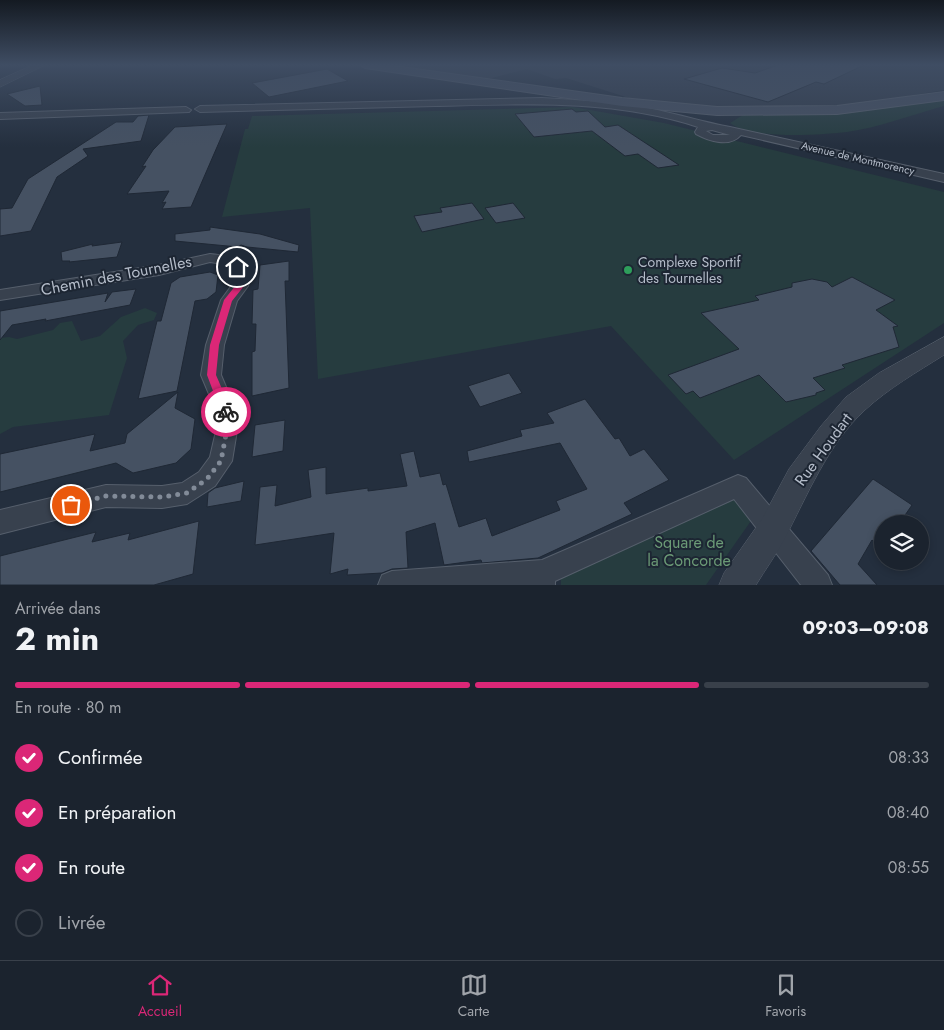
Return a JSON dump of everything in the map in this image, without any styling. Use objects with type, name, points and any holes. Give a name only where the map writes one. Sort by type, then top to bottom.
[{"type":"main road","points":[[555,92],[622,102],[718,111],[836,110],[944,96]]},
{"type":"street","points":[[141,111],[177,118],[237,108],[542,101],[634,111],[704,130],[711,138],[730,135]]},
{"type":"street","points":[[1,116],[186,110],[198,113]]},
{"type":"street","points":[[177,118],[174,114],[186,110]]},
{"type":"street","name":"Avenue de Montmorency","points":[[730,135],[771,139],[944,178]]},
{"type":"street","name":"Chemin des Tournelles","points":[[0,296],[159,270],[210,258],[227,260],[237,267],[242,278],[240,286],[228,300],[215,345],[212,375],[229,418],[221,461],[207,479],[187,493],[162,497],[106,496],[0,522]]},
{"type":"street","name":"Rue Houdart","points":[[736,585],[773,530],[799,478],[830,434],[855,404],[887,379],[944,345]]},
{"type":"street","points":[[392,585],[542,579],[738,486],[818,585]]},
{"type":"shaded area","points":[[611,92],[930,92],[872,102],[829,106],[696,106],[629,98]]},
{"type":"green space","points":[[944,100],[944,106],[883,124],[847,132],[804,135],[769,134],[753,132],[730,123],[746,113],[796,115],[836,111],[857,112],[881,107]]},
{"type":"green space","name":"Complexe Sportif des Tournelles","points":[[573,107],[664,123],[944,192],[944,323],[734,460],[611,326],[318,379],[310,208],[222,217],[245,129],[248,129],[252,116]]},
{"type":"green space","points":[[145,308],[157,313],[154,320],[138,325],[123,341],[127,358],[109,415],[13,427],[0,434],[0,338],[9,337],[17,339],[53,330],[60,323],[72,321],[81,341],[100,336],[121,317]]},
{"type":"green space","name":"Square de la Concorde","points":[[735,493],[753,518],[706,585],[561,585],[561,576]]},
{"type":"building","points":[[41,92],[42,105],[25,106],[7,94]]},
{"type":"building","points":[[263,92],[292,92],[269,97]]},
{"type":"building","points":[[733,92],[791,92],[768,102]]},
{"type":"building","points":[[572,109],[576,112],[588,111],[605,127],[618,125],[679,165],[658,168],[638,154],[625,156],[592,131],[534,137],[515,114]]},
{"type":"building","points":[[149,115],[141,141],[83,149],[88,156],[57,177],[31,231],[0,236],[0,209],[12,208],[28,179],[116,122],[133,122],[138,116]]},
{"type":"building","points":[[227,124],[191,207],[162,209],[166,202],[162,203],[169,191],[127,194],[146,166],[142,167],[153,150],[175,127]]},
{"type":"building","points":[[472,203],[484,219],[422,232],[414,216],[442,212],[440,208]]},
{"type":"building","points":[[513,203],[525,218],[496,223],[485,208]]},
{"type":"building","points":[[210,227],[260,234],[299,245],[298,252],[241,245],[238,247],[175,241],[175,234],[210,230]]},
{"type":"building","points":[[122,242],[117,257],[69,262],[62,261],[61,252],[93,244],[92,246]]},
{"type":"building","points":[[289,261],[289,281],[285,281],[289,388],[252,396],[252,352],[255,351],[256,324],[252,324],[253,290],[258,289],[260,265]]},
{"type":"building","points":[[210,272],[218,275],[216,292],[207,299],[195,301],[177,391],[138,399],[157,321],[161,321],[171,283],[180,277]]},
{"type":"building","points":[[852,277],[895,300],[876,310],[898,326],[893,327],[899,347],[842,365],[845,368],[813,378],[825,390],[816,393],[816,395],[786,402],[759,375],[700,398],[693,391],[686,394],[668,375],[739,349],[701,313],[759,300],[755,296],[792,287],[792,283],[812,279],[827,282],[832,287]]},
{"type":"building","points":[[136,289],[130,305],[45,321],[46,319],[12,325],[0,340],[0,311],[108,293],[105,302],[112,292]]},
{"type":"building","points":[[509,373],[522,393],[480,407],[468,386]]},
{"type":"building","points":[[178,392],[175,408],[195,419],[191,449],[176,463],[133,473],[116,463],[0,492],[0,454],[95,434],[90,451],[125,443],[127,434]]},
{"type":"building","points":[[585,399],[615,439],[619,438],[630,456],[644,449],[669,480],[624,503],[632,514],[538,558],[482,563],[481,560],[444,565],[435,523],[406,532],[408,568],[392,569],[382,573],[347,575],[348,569],[330,574],[334,533],[255,545],[260,487],[277,485],[275,506],[311,497],[308,470],[326,467],[326,494],[368,488],[368,491],[407,486],[400,454],[414,451],[420,477],[440,473],[443,485],[446,484],[459,527],[486,518],[492,536],[560,510],[556,501],[587,489],[560,443],[469,462],[467,451],[522,436],[520,430],[554,423],[547,413]]},
{"type":"building","points":[[285,420],[283,451],[252,457],[255,425]]},
{"type":"building","points":[[873,479],[912,505],[905,515],[874,515],[874,542],[872,540],[858,564],[877,585],[840,585],[811,551]]},
{"type":"building","points":[[244,481],[241,501],[207,507],[208,493],[215,488]]},
{"type":"building","points":[[199,521],[193,574],[154,585],[0,585],[0,556],[96,532],[92,542],[130,533],[128,540]]},
{"type":"way so far","points":[[71,505],[106,496],[162,497],[187,493],[207,479],[221,461],[229,418],[226,412]]},
{"type":"place","name":"Complexe Sportif des Tournelles","points":[[628,270]]},
{"type":"route","points":[[226,412],[212,375],[215,345],[228,300],[240,286],[242,278],[237,267]]}]
